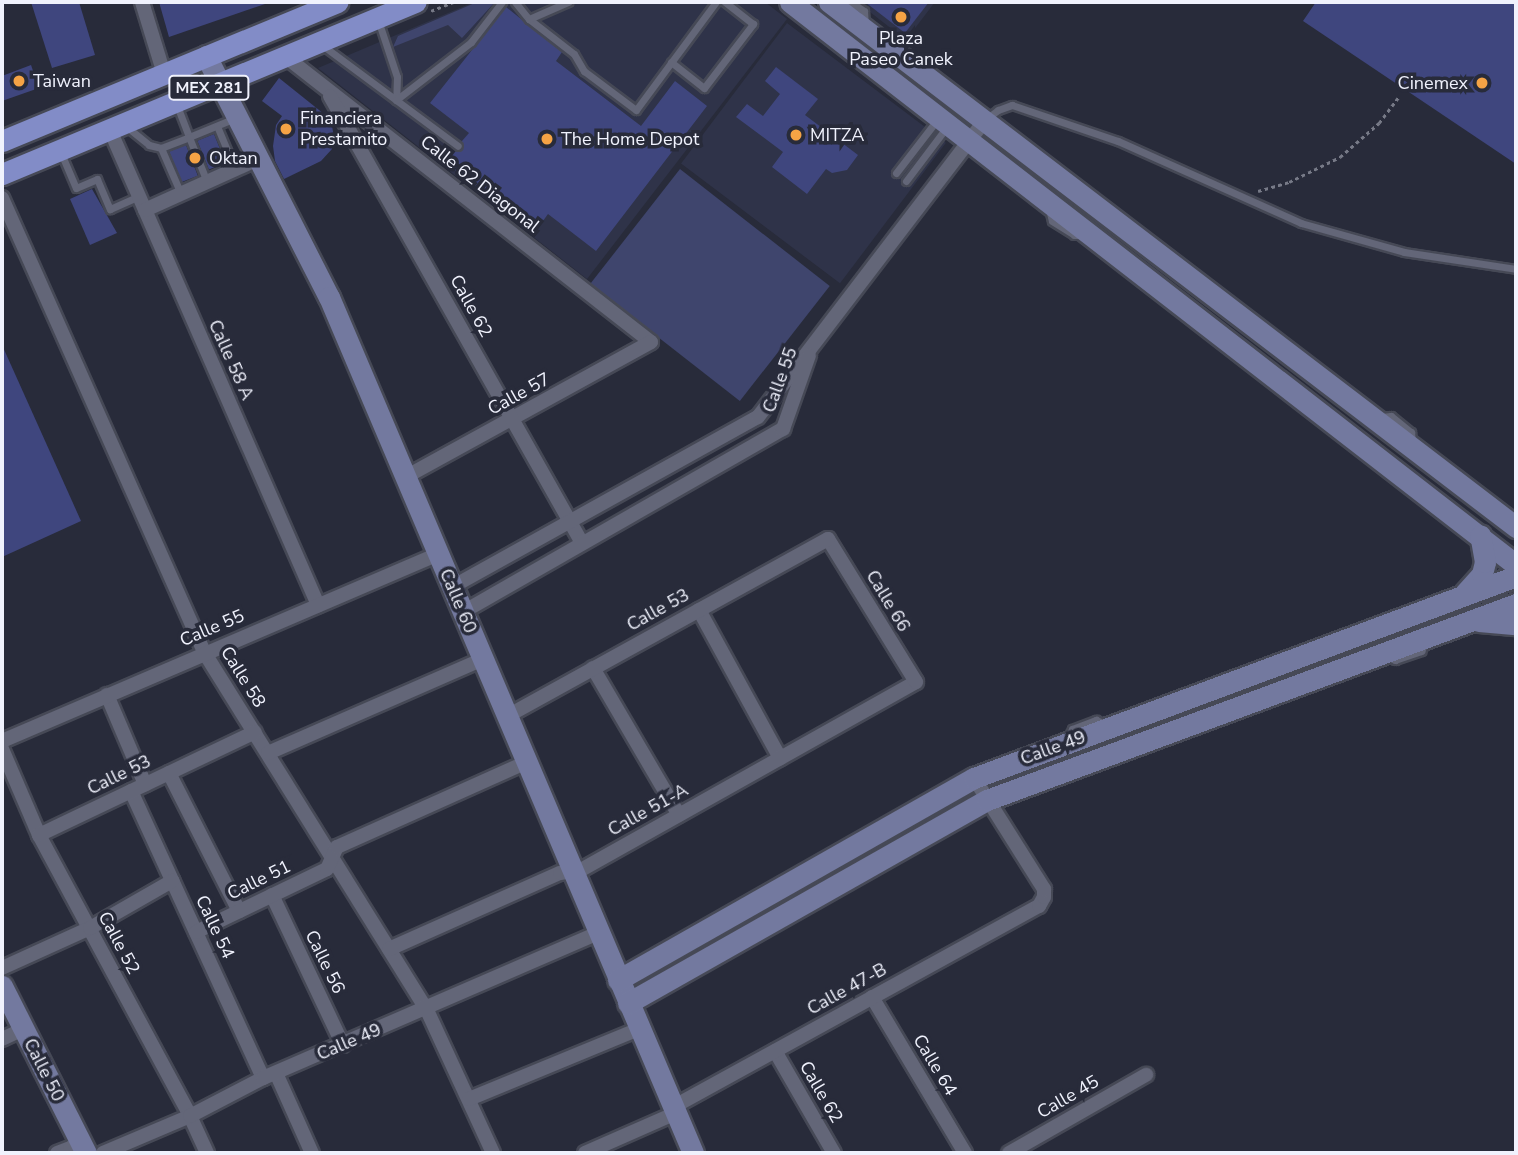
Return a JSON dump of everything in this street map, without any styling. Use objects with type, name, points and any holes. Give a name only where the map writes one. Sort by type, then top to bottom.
[{"type":"main road","name":"MEX 281","points":[[2,141],[337,2]]},
{"type":"main road","name":"MEX 281","points":[[2,174],[416,2]]},
{"type":"street","points":[[142,2],[163,74]]},
{"type":"street","points":[[790,2],[1516,565]]},
{"type":"street","points":[[830,2],[1516,527]]},
{"type":"street","name":"Calle 60","points":[[206,56],[220,84],[227,122],[258,159],[329,297],[693,1153]]},
{"type":"street","name":"Calle 62 Diagonal","points":[[286,57],[651,342]]},
{"type":"street","name":"Calle 62","points":[[326,88],[582,543]]},
{"type":"street","points":[[815,339],[984,121]]},
{"type":"street","name":"Calle 58 A","points":[[117,127],[142,203],[318,605]]},
{"type":"street","points":[[142,203],[181,194],[258,159]]},
{"type":"street","name":"Calle 58","points":[[2,198],[204,652],[426,1008],[493,1153]]},
{"type":"street","name":"Calle 55","points":[[452,587],[758,417],[815,339]]},
{"type":"street","name":"Calle 55","points":[[463,612],[783,429],[815,339]]},
{"type":"street","points":[[1255,361],[1270,340]]},
{"type":"street","name":"Calle 57","points":[[405,477],[651,342]]},
{"type":"street","points":[[1461,597],[1482,573],[1485,562],[1480,535]]},
{"type":"street","name":"Calle 53","points":[[507,716],[828,539]]},
{"type":"street","name":"Calle 66","points":[[828,539],[916,682]]},
{"type":"street","name":"Calle 55","points":[[2,741],[204,652],[438,554]]},
{"type":"street","name":"Calle 49","points":[[618,980],[974,778],[1516,576]]},
{"type":"street","name":"Calle 49","points":[[628,1003],[987,800],[1516,604]]},
{"type":"street","points":[[699,610],[780,758]]},
{"type":"street","points":[[1473,620],[1516,624]]},
{"type":"street","points":[[268,753],[483,659]]},
{"type":"street","points":[[593,668],[679,815]]},
{"type":"street","points":[[1236,681],[1242,707]]},
{"type":"street","name":"Calle 51-A","points":[[389,949],[560,873],[581,870],[916,682]]},
{"type":"street","points":[[107,695],[145,784]]},
{"type":"street","name":"Calle 53","points":[[39,835],[255,732]]},
{"type":"street","name":"Calle 52","points":[[2,749],[39,835],[190,1116],[207,1153]]},
{"type":"street","points":[[332,857],[337,847],[527,762]]},
{"type":"street","name":"Calle 54","points":[[169,773],[239,911]]},
{"type":"street","points":[[974,778],[987,800]]},
{"type":"street","name":"Calle 54","points":[[131,791],[196,932],[312,1153]]},
{"type":"street","name":"Calle 47-B","points":[[585,1153],[674,1110],[775,1051],[1039,906],[1044,897],[1044,889],[987,800]]},
{"type":"street","name":"Calle 51","points":[[196,932],[327,869],[332,857]]},
{"type":"street","points":[[2,968],[90,928],[172,881]]},
{"type":"street","points":[[784,886],[796,908]]},
{"type":"street","name":"Calle 56","points":[[272,895],[344,1045]]},
{"type":"street","name":"Calle 49","points":[[57,1153],[70,1148],[92,1153],[190,1116],[270,1076],[598,933]]},
{"type":"street","name":"Calle 50","points":[[2,986],[92,1153]]},
{"type":"street","name":"Calle 64","points":[[872,997],[965,1153]]},
{"type":"street","points":[[2,1039],[23,1029]]},
{"type":"street","points":[[469,1099],[639,1030]]},
{"type":"street","name":"Calle 62","points":[[775,1051],[834,1153]]},
{"type":"street","name":"Calle 45","points":[[1009,1153],[1146,1075]]},
{"type":"lane","points":[[396,100],[471,42],[502,2]]},
{"type":"lane","points":[[529,19],[568,2]]},
{"type":"lane","points":[[517,3],[529,19],[574,54],[584,71],[636,110],[716,2]]},
{"type":"lane","points":[[671,62],[704,88],[753,24],[725,2]]},
{"type":"lane","points":[[851,2],[864,11],[865,29]]},
{"type":"lane","points":[[377,18],[397,77],[396,100]]},
{"type":"lane","points":[[319,43],[458,146]]},
{"type":"lane","points":[[176,102],[207,182]]},
{"type":"lane","points":[[984,121],[998,110],[1012,105],[1118,141],[1301,223],[1404,252],[1516,269]]},
{"type":"lane","points":[[896,173],[944,121]]},
{"type":"lane","points":[[906,181],[944,121]]},
{"type":"lane","points":[[117,127],[149,145],[161,148],[227,122],[235,169]]},
{"type":"lane","points":[[161,148],[181,194]]},
{"type":"lane","points":[[60,149],[76,188],[97,179],[110,209],[142,203]]},
{"type":"path","points":[[1236,194],[1269,190],[1340,157],[1379,123],[1399,96]]},
{"type":"shaded area","name":"The Home Depot","points":[[474,2],[765,2],[787,19],[587,279],[318,68]]},
{"type":"shaded area","points":[[477,2],[495,2],[462,38],[448,25],[393,47],[398,36]]},
{"type":"shaded area","name":"Plaza Paseo Canek","points":[[857,2],[935,2],[906,40]]},
{"type":"shaded area","name":"MITZA","points":[[787,23],[946,143],[840,283],[681,164]]},
{"type":"shaded area","points":[[680,169],[830,286],[740,401],[590,284]]},
{"type":"building","points":[[31,2],[79,2],[95,55],[52,68]]},
{"type":"building","points":[[159,2],[264,2],[265,4],[169,37]]},
{"type":"building","name":"Plaza Paseo Canek","points":[[865,2],[929,2],[905,33]]},
{"type":"building","points":[[1316,2],[1516,2],[1516,164],[1303,21]]},
{"type":"building","name":"The Home Depot","points":[[506,7],[562,52],[556,61],[641,126],[675,81],[707,106],[596,251],[548,214],[535,232],[445,163],[454,151],[462,150],[462,141],[469,133],[430,103]]},
{"type":"building","name":"Taiwan","points":[[31,65],[39,88],[2,101],[2,76]]},
{"type":"building","name":"MITZA","points":[[776,67],[818,99],[805,115],[858,155],[847,170],[832,173],[826,169],[807,194],[772,167],[783,152],[736,117],[747,104],[763,116],[780,94],[765,81]]},
{"type":"building","points":[[279,78],[324,114],[332,126],[334,137],[332,149],[321,161],[284,179],[275,161],[273,146],[276,125],[282,116],[262,101]]},
{"type":"building","points":[[214,134],[226,163],[209,169],[197,141]]},
{"type":"building","points":[[186,145],[198,176],[181,182],[169,151]]},
{"type":"building","points":[[92,189],[117,233],[90,245],[70,199]]},
{"type":"building","points":[[2,345],[81,521],[2,557]]},
{"type":"place","name":"Plaza Paseo Canek","points":[[901,17]]},
{"type":"place","name":"Taiwan","points":[[19,81]]},
{"type":"place","name":"Cinemex","points":[[1482,83]]},
{"type":"place","name":"Financiera Prestamito","points":[[286,129]]},
{"type":"place","name":"MITZA","points":[[796,135]]},
{"type":"place","name":"The Home Depot","points":[[547,139]]},
{"type":"place","name":"Oktan","points":[[195,158]]}]
